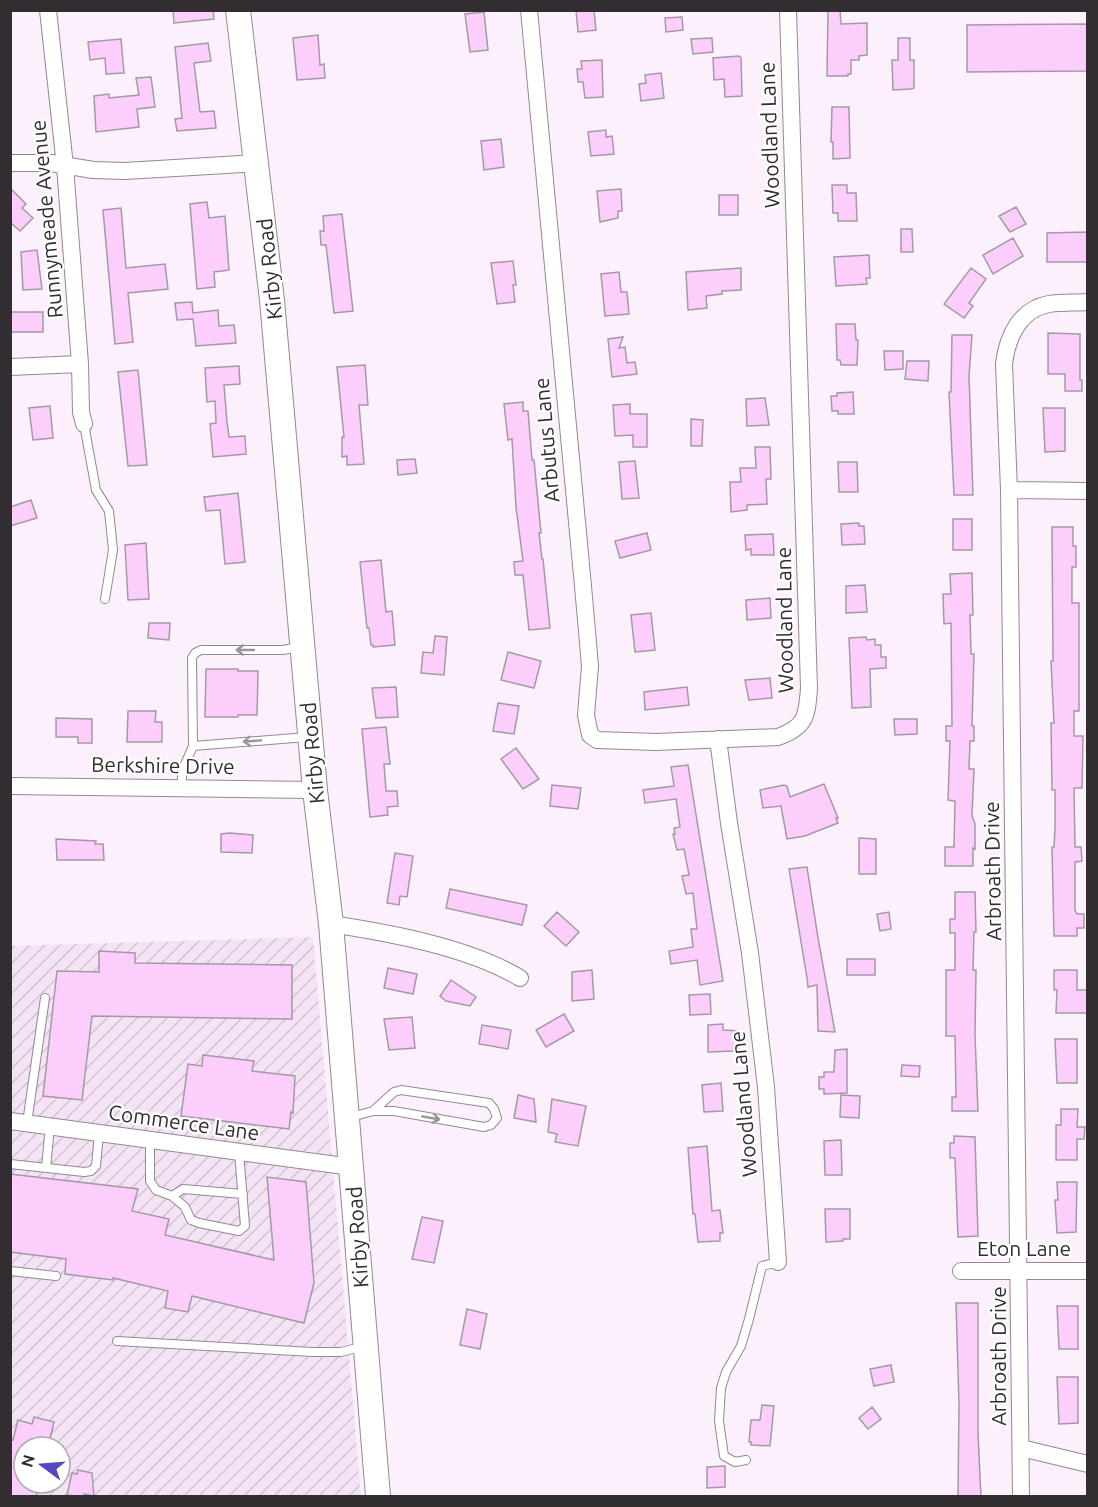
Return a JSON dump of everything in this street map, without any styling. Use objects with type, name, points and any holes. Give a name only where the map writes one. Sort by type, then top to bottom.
[{"type":"main road","name":"Kirby Road","points":[[238,10],[258,163],[272,300],[315,790],[331,924],[378,1497]]},
{"type":"street","name":"Runnymeade Avenue","points":[[48,10],[65,166],[80,364],[81,412],[84,424]]},
{"type":"street","name":"Arbutus Lane","points":[[529,10],[590,666],[586,715],[590,735],[604,742],[718,740]]},
{"type":"street","name":"Woodland Lane","points":[[778,1262],[766,1088],[750,953],[718,740],[778,737],[792,732],[798,728],[808,707],[809,676],[788,10]]},
{"type":"street","points":[[10,163],[51,163],[125,171],[258,163]]},
{"type":"street","name":"Arbroath Drive","points":[[1021,1497],[1009,490],[1004,364],[1005,348],[1009,339],[1017,325],[1034,309],[1048,304],[1088,302]]},
{"type":"street","points":[[10,367],[80,364]]},
{"type":"street","points":[[1009,490],[1088,491]]},
{"type":"street","name":"Berkshire Drive","points":[[10,786],[315,790]]},
{"type":"street","points":[[331,924],[383,932],[460,952],[492,962],[520,978]]},
{"type":"street","name":"Commerce Lane","points":[[19,1122],[352,1167]]},
{"type":"street","name":"Eton Lane","points":[[961,1271],[1088,1271]]},
{"type":"street","points":[[1021,1448],[1088,1464]]},
{"type":"lane","points":[[84,424],[96,490],[109,512],[113,550],[105,599]]},
{"type":"lane","points":[[182,788],[182,771],[193,746],[191,671],[195,652],[201,650],[283,650],[303,647]]},
{"type":"lane","points":[[193,746],[310,737]]},
{"type":"lane","points":[[19,1122],[45,998]]},
{"type":"lane","points":[[348,1119],[373,1111],[394,1111],[484,1127],[490,1125],[496,1118],[494,1109],[489,1103],[401,1090],[394,1092],[373,1111]]},
{"type":"lane","points":[[46,1168],[50,1126]]},
{"type":"lane","points":[[10,1164],[91,1171],[96,1166],[99,1133]]},
{"type":"lane","points":[[150,1140],[150,1181],[156,1190],[172,1196],[185,1208],[191,1220],[239,1231],[246,1226],[239,1152]]},
{"type":"lane","points":[[172,1196],[183,1189],[243,1194]]},
{"type":"lane","points":[[746,1460],[735,1462],[724,1456],[719,1421],[721,1388],[726,1372],[741,1346],[750,1319],[762,1266],[778,1262]]},
{"type":"lane","points":[[10,1271],[56,1276]]},
{"type":"lane","points":[[117,1341],[313,1352],[341,1352],[366,1346]]},
{"type":"shaded area","points":[[313,937],[361,1496],[11,1496],[10,946]]},
{"type":"building","points":[[173,10],[213,10],[214,19],[174,23]]},
{"type":"building","points":[[576,10],[594,10],[596,30],[578,32]]},
{"type":"building","points":[[828,10],[840,10],[841,24],[867,23],[867,55],[859,56],[859,60],[851,60],[851,74],[848,76],[827,76]]},
{"type":"building","points":[[484,12],[488,50],[470,52],[465,14]]},
{"type":"building","points":[[682,17],[683,30],[666,32],[665,18]]},
{"type":"building","points":[[1088,24],[1088,71],[967,72],[967,25]]},
{"type":"building","points":[[318,35],[320,65],[324,64],[325,78],[297,80],[293,38]]},
{"type":"building","points":[[712,38],[713,52],[693,54],[691,39]]},
{"type":"building","points":[[898,38],[910,38],[910,60],[914,60],[914,88],[911,89],[893,90],[892,60],[898,60]]},
{"type":"building","points":[[121,39],[124,73],[106,74],[105,58],[90,60],[88,42]]},
{"type":"building","points":[[208,43],[211,61],[194,63],[200,112],[214,111],[216,128],[177,131],[175,119],[182,118],[175,47]]},
{"type":"building","points":[[739,56],[741,58],[742,96],[725,97],[724,79],[714,80],[713,58]]},
{"type":"building","points":[[602,60],[603,97],[585,98],[583,82],[578,82],[577,69],[582,69],[581,61]]},
{"type":"building","points":[[661,73],[664,98],[641,101],[639,84],[646,83],[645,75]]},
{"type":"building","points":[[151,77],[155,107],[137,109],[139,127],[96,132],[94,96],[109,94],[109,98],[139,95],[136,78]]},
{"type":"building","points":[[832,107],[849,107],[850,158],[833,159]]},
{"type":"building","points":[[606,130],[606,137],[612,136],[614,154],[591,156],[588,132]]},
{"type":"building","points":[[501,139],[504,167],[484,170],[481,141]]},
{"type":"building","points":[[832,185],[847,185],[847,193],[856,193],[857,221],[838,221],[838,213],[833,213]]},
{"type":"building","points":[[10,188],[26,204],[22,208],[33,218],[20,231],[10,222]]},
{"type":"building","points":[[621,189],[622,211],[618,211],[618,218],[600,222],[597,191]]},
{"type":"building","points":[[719,195],[738,195],[738,215],[719,215]]},
{"type":"building","points":[[207,202],[209,218],[225,216],[229,270],[214,272],[215,287],[197,289],[190,204]]},
{"type":"building","points":[[1016,207],[1026,224],[1010,232],[999,216]]},
{"type":"building","points":[[121,208],[126,268],[165,264],[168,289],[128,293],[133,342],[115,344],[103,210]]},
{"type":"building","points":[[342,214],[353,311],[334,313],[326,245],[321,245],[320,231],[324,231],[323,216]]},
{"type":"building","points":[[901,229],[912,229],[913,252],[901,252]]},
{"type":"building","points":[[1087,232],[1087,262],[1047,262],[1047,233]]},
{"type":"building","points":[[1013,238],[1023,256],[993,274],[983,255]]},
{"type":"building","points":[[37,250],[42,289],[23,290],[21,252]]},
{"type":"building","points":[[869,255],[870,278],[866,278],[867,284],[836,286],[834,257]]},
{"type":"building","points":[[513,261],[516,285],[513,285],[515,302],[497,304],[491,263]]},
{"type":"building","points":[[741,268],[741,290],[722,291],[722,294],[706,296],[707,308],[688,310],[686,272]]},
{"type":"building","points":[[971,268],[986,279],[969,303],[973,306],[964,318],[944,304]]},
{"type":"building","points":[[619,272],[621,292],[627,292],[629,314],[605,316],[601,274]]},
{"type":"building","points":[[192,302],[193,313],[218,310],[219,326],[234,325],[236,343],[196,346],[193,319],[177,320],[175,303]]},
{"type":"building","points":[[10,312],[43,312],[43,332],[10,332]]},
{"type":"building","points":[[836,324],[855,324],[856,340],[858,340],[857,365],[841,365],[840,360],[837,360]]},
{"type":"building","points":[[1048,333],[1080,334],[1082,391],[1065,391],[1065,374],[1048,374]]},
{"type":"building","points":[[952,335],[972,335],[969,376],[973,495],[954,495],[949,392],[951,392]]},
{"type":"building","points":[[623,337],[619,348],[625,347],[627,363],[635,362],[637,374],[612,377],[608,339]]},
{"type":"building","points":[[884,351],[903,351],[903,369],[885,370]]},
{"type":"building","points":[[907,361],[929,361],[928,381],[905,379]]},
{"type":"building","points":[[365,365],[368,405],[359,405],[364,464],[347,465],[347,456],[342,457],[342,437],[344,437],[337,367]]},
{"type":"building","points":[[239,366],[240,384],[224,385],[229,437],[245,436],[246,454],[213,457],[210,424],[216,423],[215,401],[207,402],[205,368]]},
{"type":"building","points":[[138,370],[147,465],[128,466],[118,372]]},
{"type":"building","points":[[853,392],[854,414],[838,414],[838,411],[832,411],[831,396],[837,396],[837,393]]},
{"type":"building","points":[[765,398],[769,425],[747,426],[746,399]]},
{"type":"building","points":[[523,402],[523,411],[528,411],[532,460],[534,460],[541,533],[539,533],[550,628],[529,630],[523,575],[515,575],[514,562],[523,561],[516,507],[512,439],[508,440],[504,404]]},
{"type":"building","points":[[630,404],[630,414],[647,414],[647,447],[633,447],[633,435],[615,436],[613,405]]},
{"type":"building","points":[[50,406],[53,438],[33,440],[29,408]]},
{"type":"building","points":[[1043,408],[1065,408],[1065,451],[1045,452]]},
{"type":"building","points":[[691,419],[703,420],[702,446],[691,446]]},
{"type":"building","points":[[755,447],[770,447],[771,479],[766,479],[767,504],[747,505],[747,510],[731,512],[730,482],[741,482],[740,468],[756,468]]},
{"type":"building","points":[[415,459],[417,473],[398,475],[397,460]]},
{"type":"building","points":[[635,461],[639,498],[622,499],[619,462]]},
{"type":"building","points":[[838,462],[857,462],[858,492],[839,492]]},
{"type":"building","points":[[238,493],[245,562],[225,564],[220,510],[206,511],[204,497]]},
{"type":"building","points":[[31,500],[37,518],[10,526],[10,507]]},
{"type":"building","points":[[953,519],[972,519],[972,550],[953,550]]},
{"type":"building","points":[[859,523],[859,526],[864,526],[865,544],[842,545],[841,524]]},
{"type":"building","points":[[1052,527],[1073,527],[1073,546],[1076,546],[1076,567],[1072,567],[1072,603],[1079,603],[1079,711],[1074,711],[1074,736],[1083,736],[1082,788],[1074,788],[1075,847],[1081,847],[1082,861],[1075,862],[1075,910],[1077,914],[1084,914],[1084,928],[1077,928],[1077,936],[1054,936],[1052,847],[1054,847],[1055,829],[1055,790],[1052,790],[1051,723],[1054,723],[1051,661],[1053,661]]},
{"type":"building","points":[[647,533],[651,550],[620,558],[615,541]]},
{"type":"building","points":[[773,534],[774,555],[751,555],[751,549],[746,550],[745,535]]},
{"type":"building","points":[[146,543],[149,599],[128,600],[125,545]]},
{"type":"building","points":[[381,560],[386,612],[392,611],[395,645],[373,647],[369,628],[367,628],[360,562]]},
{"type":"building","points":[[972,573],[973,615],[970,615],[971,654],[974,654],[972,726],[974,726],[974,741],[970,741],[969,769],[974,769],[972,816],[975,824],[975,849],[973,848],[973,866],[945,866],[945,847],[954,847],[955,801],[948,800],[950,741],[946,741],[946,726],[952,726],[951,623],[944,624],[943,594],[951,594],[950,574]]},
{"type":"building","points":[[865,585],[867,612],[846,613],[846,586]]},
{"type":"building","points":[[770,598],[771,618],[747,620],[746,600]]},
{"type":"building","points":[[651,613],[655,650],[635,652],[631,615]]},
{"type":"building","points":[[149,623],[170,623],[169,640],[148,638]]},
{"type":"building","points":[[435,636],[447,637],[444,675],[421,673],[423,652],[433,653]]},
{"type":"building","points":[[866,637],[867,640],[875,639],[875,645],[881,645],[881,657],[886,657],[886,668],[870,669],[871,707],[852,708],[849,638]]},
{"type":"building","points":[[508,652],[541,661],[534,688],[501,680]]},
{"type":"building","points":[[206,669],[258,671],[257,715],[205,717]]},
{"type":"building","points":[[770,678],[772,698],[749,700],[745,680]]},
{"type":"building","points":[[396,687],[398,717],[376,718],[372,688]]},
{"type":"building","points":[[687,687],[689,705],[645,710],[644,692]]},
{"type":"building","points":[[498,703],[519,706],[514,734],[493,731]]},
{"type":"building","points":[[128,711],[156,711],[155,722],[162,722],[162,742],[127,742]]},
{"type":"building","points":[[56,718],[92,719],[92,743],[78,743],[78,737],[56,737]]},
{"type":"building","points":[[894,719],[917,719],[917,734],[895,735]]},
{"type":"building","points":[[386,727],[390,764],[384,764],[386,791],[397,791],[398,806],[387,807],[388,815],[370,817],[362,729]]},
{"type":"building","points":[[516,748],[539,779],[523,789],[501,759]]},
{"type":"building","points":[[688,765],[723,981],[700,985],[697,960],[671,964],[669,951],[693,947],[691,929],[697,929],[693,893],[686,894],[682,876],[689,875],[684,849],[677,850],[673,834],[675,834],[674,828],[680,827],[676,799],[645,803],[643,790],[674,786],[671,767]]},
{"type":"building","points":[[824,784],[838,823],[805,836],[787,839],[781,806],[763,808],[760,790],[784,785],[787,786],[790,797]]},
{"type":"building","points":[[552,785],[581,788],[578,809],[550,806]]},
{"type":"building","points":[[221,834],[253,835],[252,853],[221,852]]},
{"type":"building","points":[[859,838],[876,839],[876,874],[859,874]]},
{"type":"building","points":[[56,839],[96,841],[95,844],[103,844],[104,860],[57,860]]},
{"type":"building","points":[[395,853],[413,856],[407,897],[400,896],[399,905],[387,903]]},
{"type":"building","points":[[807,867],[835,1032],[818,1031],[817,985],[808,987],[789,869]]},
{"type":"building","points":[[450,889],[527,905],[522,925],[446,908]]},
{"type":"building","points":[[955,892],[975,892],[976,932],[974,932],[973,970],[976,970],[975,1035],[978,1111],[952,1111],[952,1097],[956,1097],[955,1036],[946,1036],[946,970],[955,970],[955,933],[950,933],[950,919],[955,919]]},
{"type":"building","points":[[557,912],[579,932],[566,946],[544,926]]},
{"type":"building","points":[[889,912],[891,929],[880,931],[877,914]]},
{"type":"building","points":[[99,951],[135,953],[135,963],[292,965],[292,1019],[92,1016],[82,1100],[43,1096],[57,971],[99,972]]},
{"type":"building","points":[[847,959],[875,959],[875,975],[847,975]]},
{"type":"building","points":[[388,968],[417,974],[413,994],[384,988]]},
{"type":"building","points":[[592,970],[594,999],[572,1001],[572,972]]},
{"type":"building","points":[[1054,970],[1077,970],[1077,990],[1087,990],[1087,1013],[1056,1013],[1057,990],[1054,990]]},
{"type":"building","points":[[451,980],[476,997],[470,1006],[446,1001],[440,996]]},
{"type":"building","points":[[710,994],[711,1014],[690,1015],[689,995]]},
{"type":"building","points":[[564,1014],[574,1031],[546,1047],[536,1030]]},
{"type":"building","points":[[412,1017],[415,1048],[389,1050],[384,1019]]},
{"type":"building","points":[[723,1024],[723,1030],[739,1031],[739,1049],[708,1052],[708,1025]]},
{"type":"building","points":[[482,1025],[511,1030],[508,1049],[479,1044]]},
{"type":"building","points":[[1055,1039],[1077,1039],[1077,1083],[1057,1083]]},
{"type":"building","points":[[847,1049],[847,1093],[824,1094],[824,1089],[819,1089],[819,1077],[824,1077],[824,1072],[834,1072],[835,1050]]},
{"type":"building","points":[[203,1055],[254,1061],[252,1071],[295,1076],[293,1113],[291,1112],[289,1129],[181,1116],[188,1064],[202,1066]]},
{"type":"building","points":[[902,1065],[920,1066],[919,1077],[901,1076]]},
{"type":"building","points":[[721,1083],[723,1111],[704,1112],[702,1085]]},
{"type":"building","points":[[518,1095],[534,1099],[536,1122],[514,1118]]},
{"type":"building","points":[[841,1095],[860,1096],[859,1118],[840,1117]]},
{"type":"building","points":[[552,1099],[586,1106],[578,1146],[555,1142],[557,1134],[548,1132]]},
{"type":"building","points":[[1061,1109],[1078,1109],[1077,1127],[1085,1127],[1084,1139],[1077,1139],[1077,1160],[1056,1160],[1056,1125],[1061,1125]]},
{"type":"building","points":[[954,1136],[975,1137],[978,1236],[958,1237],[955,1158],[950,1158],[950,1143],[954,1143]]},
{"type":"building","points":[[841,1140],[842,1175],[825,1175],[824,1141]]},
{"type":"building","points":[[707,1146],[712,1211],[720,1210],[723,1233],[720,1233],[720,1241],[698,1242],[695,1214],[693,1214],[688,1148]]},
{"type":"building","points":[[10,1174],[138,1189],[132,1211],[169,1219],[165,1235],[274,1260],[267,1177],[306,1182],[314,1283],[304,1323],[192,1296],[188,1312],[165,1308],[168,1291],[113,1278],[113,1280],[65,1274],[66,1259],[10,1252]]},
{"type":"building","points":[[1057,1182],[1077,1182],[1076,1232],[1057,1233],[1055,1200],[1058,1200]]},
{"type":"building","points":[[825,1209],[850,1209],[850,1239],[826,1242]]},
{"type":"building","points":[[422,1217],[443,1221],[434,1263],[412,1259]]},
{"type":"building","points":[[956,1303],[978,1303],[978,1433],[981,1497],[958,1497],[959,1404]]},
{"type":"building","points":[[1057,1306],[1078,1306],[1078,1349],[1059,1349]]},
{"type":"building","points":[[467,1309],[487,1314],[480,1349],[460,1345]]},
{"type":"building","points":[[891,1365],[894,1382],[874,1386],[870,1369]]},
{"type":"building","points":[[1057,1377],[1078,1377],[1078,1423],[1059,1424]]},
{"type":"building","points":[[762,1405],[774,1406],[770,1446],[751,1445],[749,1442],[751,1420],[760,1420]]},
{"type":"building","points":[[872,1407],[881,1419],[868,1429],[859,1418]]},
{"type":"building","points":[[34,1417],[54,1422],[51,1435],[14,1435],[18,1420],[32,1424]]},
{"type":"building","points":[[10,1439],[12,1440],[12,1495],[36,1495],[36,1497],[10,1497]]},
{"type":"building","points":[[725,1466],[725,1487],[707,1488],[707,1467]]},
{"type":"building","points":[[78,1470],[92,1473],[94,1496],[67,1495],[72,1495],[72,1473],[77,1474]]}]
